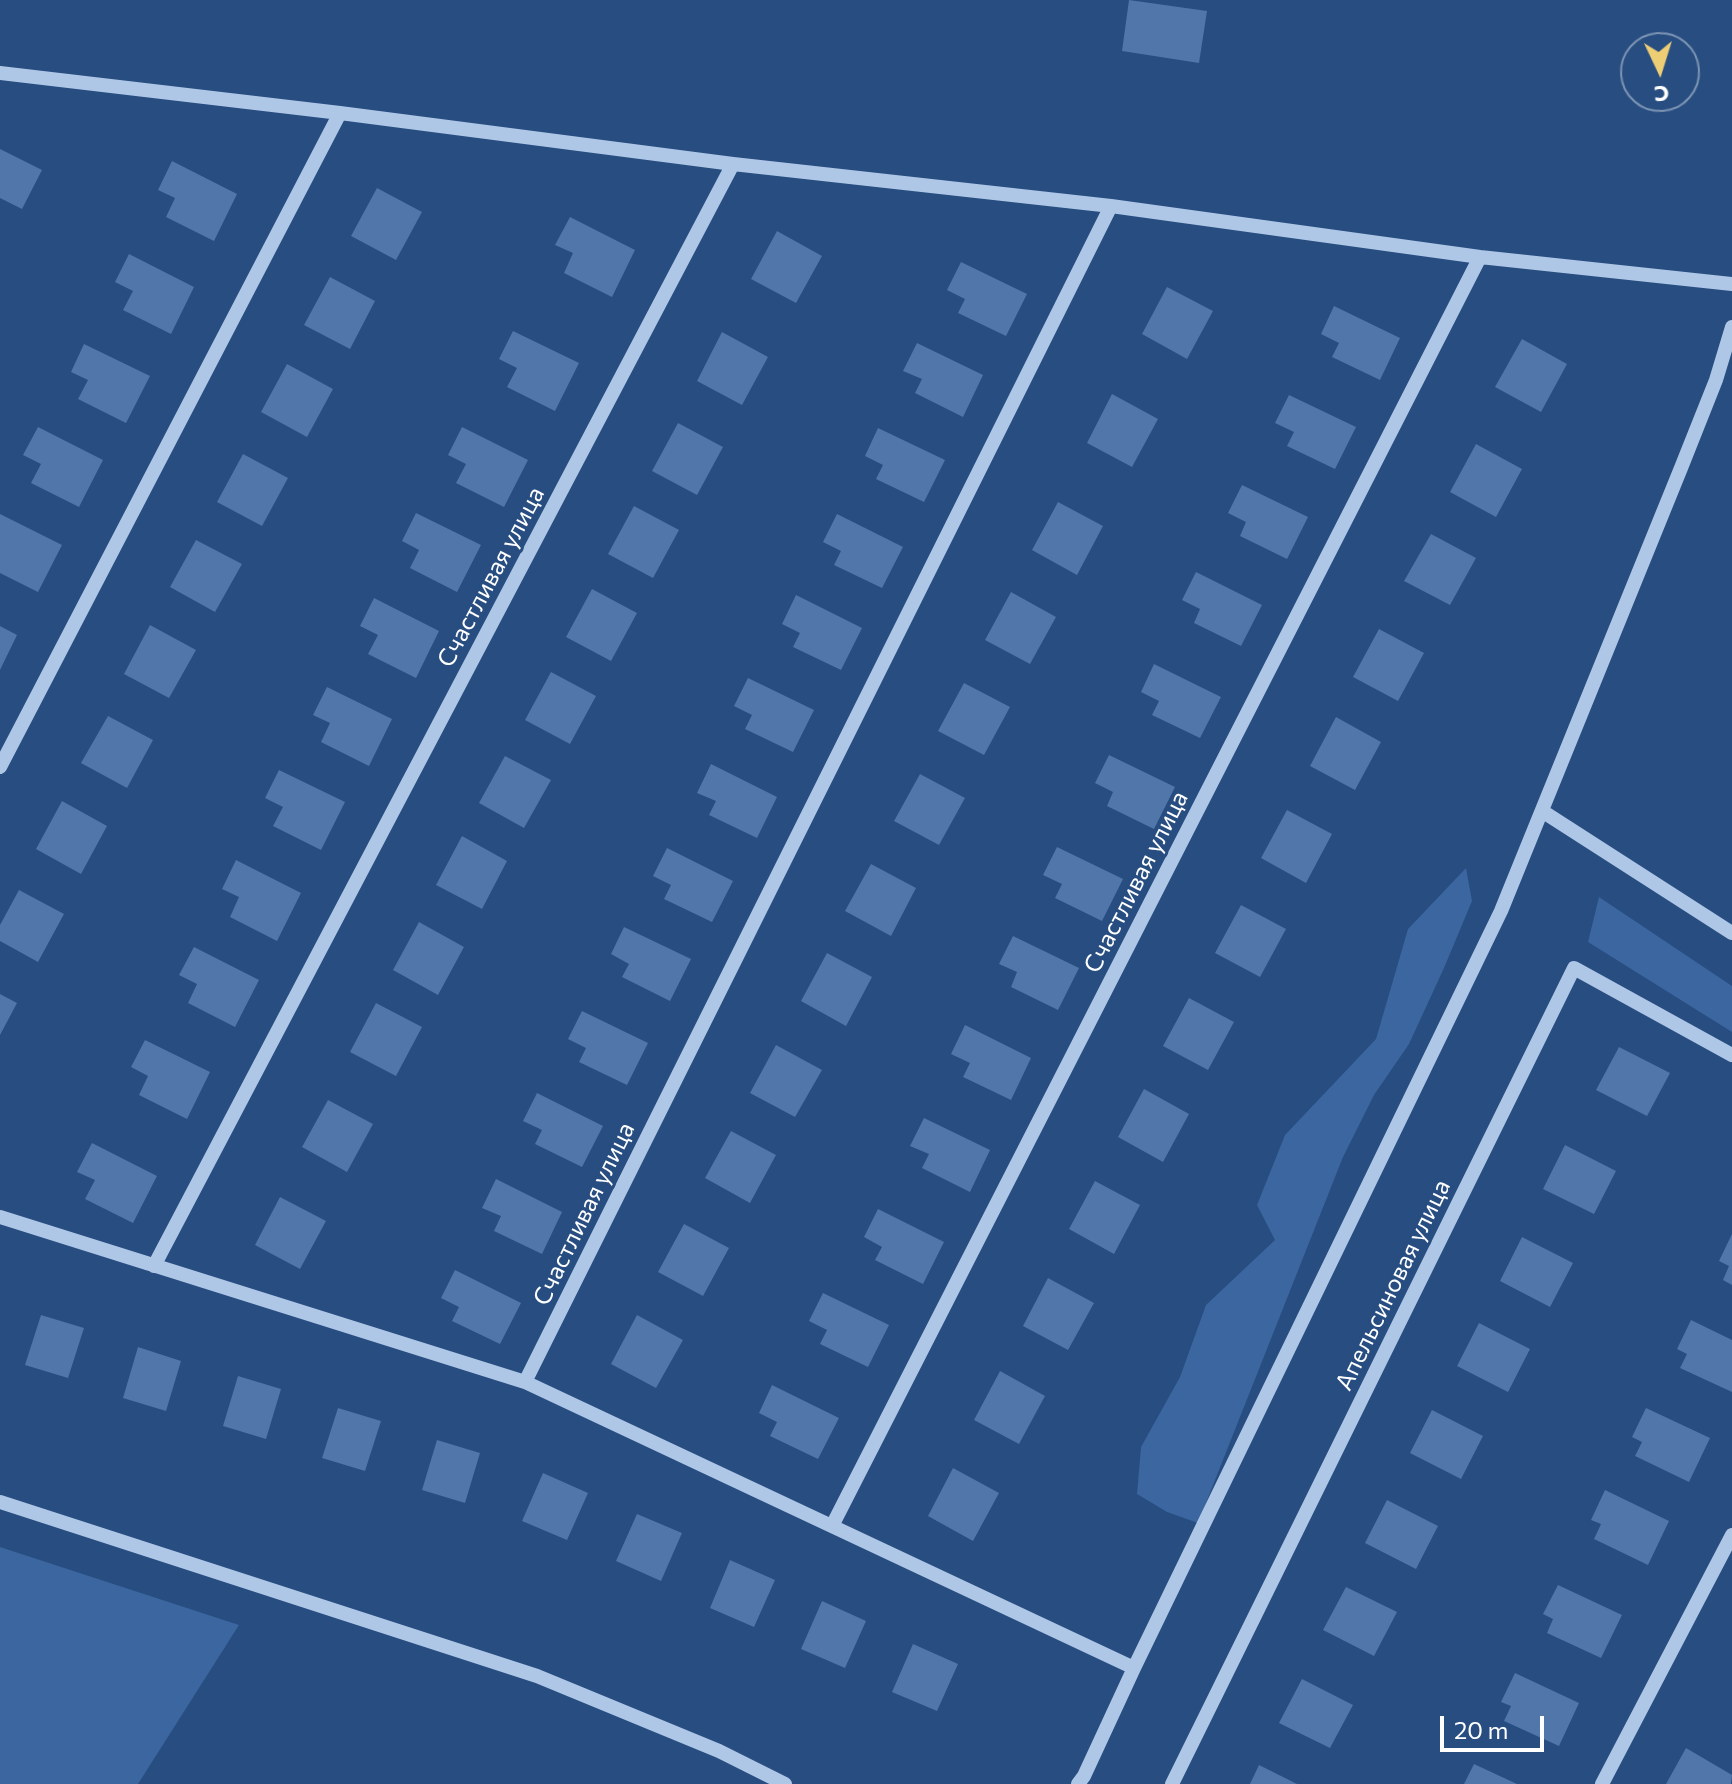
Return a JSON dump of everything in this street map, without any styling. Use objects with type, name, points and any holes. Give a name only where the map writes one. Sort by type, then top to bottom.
[{"type":"street","points":[[0,73],[733,164],[1111,206],[1480,257],[1732,284]]},
{"type":"street","points":[[0,767],[340,113]]},
{"type":"street","name":"Счастливая улица","points":[[154,1266],[733,164]]},
{"type":"street","name":"Счастливая улица","points":[[525,1382],[1111,206]]},
{"type":"street","name":"Счастливая улица","points":[[832,1526],[1480,257]]},
{"type":"street","points":[[1087,1781],[1134,1668],[1501,911],[1716,380],[1732,327]]},
{"type":"street","points":[[1542,811],[1732,933]]},
{"type":"street","name":"Апельсиновая улица","points":[[1172,1784],[1574,968],[1732,1055]]},
{"type":"street","points":[[0,1217],[525,1382],[1134,1668]]},
{"type":"street","points":[[0,1502],[537,1676],[719,1751],[785,1784]]},
{"type":"street","points":[[1602,1784],[1732,1535]]},
{"type":"shaded area","points":[[1466,868],[1472,901],[1409,1044],[1374,1095],[1343,1157],[1198,1523],[1167,1512],[1137,1494],[1141,1447],[1180,1377],[1206,1305],[1275,1240],[1257,1205],[1285,1135],[1376,1039],[1408,929]]},
{"type":"shaded area","points":[[1599,897],[1732,986],[1732,1032],[1588,942]]},
{"type":"shaded area","points":[[0,1547],[239,1625],[138,1784],[0,1784]]},
{"type":"building","points":[[1129,0],[1207,11],[1199,63],[1122,51]]},
{"type":"building","points":[[0,149],[42,170],[22,209],[0,198]]},
{"type":"building","points":[[172,161],[237,194],[214,241],[166,217],[175,198],[158,190]]},
{"type":"building","points":[[377,188],[422,212],[396,260],[351,236]]},
{"type":"building","points":[[570,217],[635,250],[612,297],[564,273],[573,253],[555,245]]},
{"type":"building","points":[[777,231],[822,256],[796,303],[751,279]]},
{"type":"building","points":[[129,254],[194,287],[171,334],[123,310],[133,291],[115,282]]},
{"type":"building","points":[[961,262],[1027,294],[1006,336],[958,313],[965,299],[947,290]]},
{"type":"building","points":[[330,277],[375,301],[350,349],[304,325]]},
{"type":"building","points":[[1167,287],[1213,311],[1187,359],[1142,334]]},
{"type":"building","points":[[1334,306],[1400,338],[1380,380],[1332,357],[1339,343],[1321,334]]},
{"type":"building","points":[[513,331],[579,363],[555,411],[507,387],[517,368],[499,359]]},
{"type":"building","points":[[722,332],[768,357],[742,405],[697,381]]},
{"type":"building","points":[[1522,339],[1567,364],[1541,412],[1495,387]]},
{"type":"building","points":[[917,343],[983,375],[963,417],[915,393],[922,379],[903,371]]},
{"type":"building","points":[[84,344],[150,376],[126,423],[78,399],[88,380],[71,372]]},
{"type":"building","points":[[287,364],[333,389],[307,437],[261,412]]},
{"type":"building","points":[[1112,394],[1158,419],[1132,467],[1087,443]]},
{"type":"building","points":[[1289,395],[1356,427],[1335,469],[1287,446],[1294,432],[1275,423]]},
{"type":"building","points":[[678,423],[723,447],[697,495],[652,471]]},
{"type":"building","points":[[38,427],[103,460],[79,507],[31,483],[41,464],[23,455]]},
{"type":"building","points":[[462,427],[528,460],[504,507],[456,483],[466,464],[448,455]]},
{"type":"building","points":[[878,428],[945,460],[924,502],[876,479],[883,465],[865,456]]},
{"type":"building","points":[[1476,444],[1522,469],[1496,517],[1450,492]]},
{"type":"building","points":[[243,454],[288,478],[262,526],[217,502]]},
{"type":"building","points":[[1242,485],[1308,517],[1287,559],[1240,536],[1246,522],[1228,513]]},
{"type":"building","points":[[1058,502],[1103,526],[1077,575],[1032,550]]},
{"type":"building","points":[[634,506],[679,530],[653,578],[608,554]]},
{"type":"building","points":[[416,513],[481,545],[457,592],[410,568],[419,550],[402,541]]},
{"type":"building","points":[[0,514],[62,545],[38,592],[0,573]]},
{"type":"building","points":[[837,514],[903,547],[882,588],[834,565],[841,551],[823,542]]},
{"type":"building","points":[[1431,534],[1476,558],[1450,605],[1404,581]]},
{"type":"building","points":[[196,540],[242,564],[215,612],[170,587]]},
{"type":"building","points":[[1196,572],[1262,605],[1241,646],[1194,623],[1200,609],[1182,600]]},
{"type":"building","points":[[592,589],[637,613],[611,661],[566,637]]},
{"type":"building","points":[[1011,592],[1056,617],[1030,664],[985,640]]},
{"type":"building","points":[[796,595],[862,628],[841,670],[793,647],[800,633],[782,624]]},
{"type":"building","points":[[374,598],[439,631],[416,678],[368,654],[378,635],[360,626]]},
{"type":"building","points":[[150,625],[196,650],[169,698],[124,674]]},
{"type":"building","points":[[0,626],[17,635],[0,670]]},
{"type":"building","points":[[1379,629],[1424,653],[1398,701],[1353,677]]},
{"type":"building","points":[[1154,664],[1221,697],[1200,738],[1152,715],[1159,701],[1141,692]]},
{"type":"building","points":[[551,672],[596,696],[570,744],[525,720]]},
{"type":"building","points":[[748,678],[814,710],[793,752],[745,729],[752,715],[734,706]]},
{"type":"building","points":[[964,683],[1010,707],[984,755],[938,731]]},
{"type":"building","points":[[327,687],[392,719],[369,766],[321,742],[330,723],[313,715]]},
{"type":"building","points":[[108,716],[153,740],[127,788],[81,763]]},
{"type":"building","points":[[1336,717],[1381,742],[1355,790],[1310,766]]},
{"type":"building","points":[[1109,755],[1175,787],[1154,829],[1107,806],[1113,792],[1095,783]]},
{"type":"building","points":[[505,756],[551,780],[524,828],[479,803]]},
{"type":"building","points":[[711,764],[777,797],[757,838],[709,815],[716,801],[697,793]]},
{"type":"building","points":[[279,770],[345,802],[321,850],[273,826],[283,807],[265,798]]},
{"type":"building","points":[[920,774],[965,798],[939,845],[894,821]]},
{"type":"building","points":[[62,801],[107,826],[81,874],[36,849]]},
{"type":"building","points":[[1287,810],[1332,834],[1306,883],[1261,858]]},
{"type":"building","points":[[462,836],[507,861],[482,909],[436,885]]},
{"type":"building","points":[[1057,847],[1123,879],[1102,921],[1055,898],[1062,884],[1043,875]]},
{"type":"building","points":[[667,848],[733,881],[712,922],[664,899],[671,885],[653,876]]},
{"type":"building","points":[[236,860],[301,893],[277,941],[230,917],[239,897],[222,889]]},
{"type":"building","points":[[871,864],[916,888],[891,936],[845,911]]},
{"type":"building","points":[[19,890],[64,914],[38,962],[0,941],[0,925]]},
{"type":"building","points":[[1241,905],[1286,929],[1260,977],[1215,953]]},
{"type":"building","points":[[419,922],[464,947],[438,995],[393,970]]},
{"type":"building","points":[[624,927],[691,959],[670,1001],[622,977],[629,964],[611,954]]},
{"type":"building","points":[[1013,936],[1079,968],[1058,1010],[1011,987],[1017,972],[999,964]]},
{"type":"building","points":[[194,947],[259,980],[235,1027],[188,1003],[197,984],[179,975]]},
{"type":"building","points":[[827,953],[872,977],[846,1026],[801,1001]]},
{"type":"building","points":[[0,994],[17,1003],[0,1035]]},
{"type":"building","points":[[1189,998],[1234,1022],[1208,1070],[1163,1046]]},
{"type":"building","points":[[376,1003],[422,1027],[396,1076],[350,1052]]},
{"type":"building","points":[[582,1011],[648,1043],[627,1085],[579,1062],[586,1048],[568,1039]]},
{"type":"building","points":[[965,1025],[1031,1058],[1011,1100],[963,1077],[970,1063],[951,1054]]},
{"type":"building","points":[[145,1040],[210,1072],[187,1119],[139,1095],[148,1076],[131,1067]]},
{"type":"building","points":[[776,1045],[822,1070],[795,1117],[750,1093]]},
{"type":"building","points":[[1619,1047],[1670,1073],[1647,1116],[1596,1090]]},
{"type":"building","points":[[1144,1089],[1189,1114],[1163,1162],[1118,1137]]},
{"type":"building","points":[[537,1093],[603,1126],[582,1167],[535,1144],[542,1130],[523,1121]]},
{"type":"building","points":[[328,1100],[373,1124],[347,1172],[302,1147]]},
{"type":"building","points":[[924,1118],[990,1150],[970,1192],[922,1168],[929,1154],[910,1146]]},
{"type":"building","points":[[731,1131],[776,1155],[750,1203],[705,1178]]},
{"type":"building","points":[[92,1143],[157,1176],[133,1223],[85,1199],[95,1180],[77,1172]]},
{"type":"building","points":[[1565,1145],[1616,1171],[1594,1214],[1543,1189]]},
{"type":"building","points":[[496,1179],[562,1212],[542,1254],[494,1231],[501,1216],[482,1208]]},
{"type":"building","points":[[1095,1181],[1140,1205],[1114,1254],[1069,1229]]},
{"type":"building","points":[[280,1197],[326,1221],[300,1269],[255,1245]]},
{"type":"building","points":[[878,1209],[944,1242],[923,1284],[875,1260],[882,1247],[864,1237]]},
{"type":"building","points":[[684,1224],[729,1248],[703,1296],[658,1272]]},
{"type":"building","points":[[1732,1234],[1732,1285],[1723,1280],[1729,1266],[1719,1261]]},
{"type":"building","points":[[1522,1237],[1573,1263],[1550,1307],[1500,1281]]},
{"type":"building","points":[[455,1270],[521,1303],[500,1344],[452,1321],[459,1307],[441,1298]]},
{"type":"building","points":[[1048,1278],[1094,1303],[1068,1350],[1023,1326]]},
{"type":"building","points":[[823,1293],[889,1325],[868,1367],[820,1344],[827,1330],[809,1321]]},
{"type":"building","points":[[41,1315],[84,1328],[68,1378],[25,1365]]},
{"type":"building","points":[[637,1315],[683,1340],[656,1388],[611,1364]]},
{"type":"building","points":[[1691,1320],[1732,1340],[1732,1392],[1680,1368],[1687,1354],[1677,1349]]},
{"type":"building","points":[[1479,1323],[1530,1349],[1508,1392],[1457,1366]]},
{"type":"building","points":[[138,1347],[181,1361],[166,1411],[123,1398]]},
{"type":"building","points":[[1000,1371],[1045,1396],[1019,1444],[974,1420]]},
{"type":"building","points":[[238,1376],[281,1389],[266,1439],[223,1426]]},
{"type":"building","points":[[772,1385],[839,1418],[818,1459],[770,1436],[777,1422],[759,1413]]},
{"type":"building","points":[[338,1408],[381,1421],[365,1471],[322,1458]]},
{"type":"building","points":[[1646,1408],[1710,1438],[1689,1482],[1635,1456],[1642,1442],[1632,1437]]},
{"type":"building","points":[[1432,1410],[1483,1436],[1461,1479],[1410,1453]]},
{"type":"building","points":[[437,1440],[480,1453],[465,1503],[422,1490]]},
{"type":"building","points":[[953,1468],[999,1493],[973,1541],[928,1516]]},
{"type":"building","points":[[543,1473],[588,1493],[567,1540],[522,1521]]},
{"type":"building","points":[[1605,1490],[1669,1521],[1648,1565],[1594,1539],[1601,1524],[1591,1520]]},
{"type":"building","points":[[1387,1500],[1438,1526],[1416,1569],[1365,1543]]},
{"type":"building","points":[[637,1514],[682,1533],[661,1581],[616,1561]]},
{"type":"building","points":[[730,1560],[775,1580],[754,1627],[710,1608]]},
{"type":"building","points":[[1558,1585],[1622,1615],[1601,1658],[1547,1633],[1553,1619],[1543,1614]]},
{"type":"building","points":[[1346,1587],[1397,1612],[1374,1656],[1323,1630]]},
{"type":"building","points":[[822,1601],[866,1621],[845,1668],[801,1649]]},
{"type":"building","points":[[913,1644],[958,1664],[937,1711],[892,1692]]},
{"type":"building","points":[[1515,1673],[1579,1703],[1559,1746],[1504,1721],[1511,1706],[1501,1702]]},
{"type":"building","points":[[1302,1679],[1353,1705],[1330,1748],[1279,1723]]},
{"type":"building","points":[[1686,1748],[1732,1775],[1731,1784],[1666,1784]]},
{"type":"building","points":[[1474,1764],[1517,1784],[1464,1784]]},
{"type":"building","points":[[1259,1765],[1297,1784],[1250,1784]]}]
